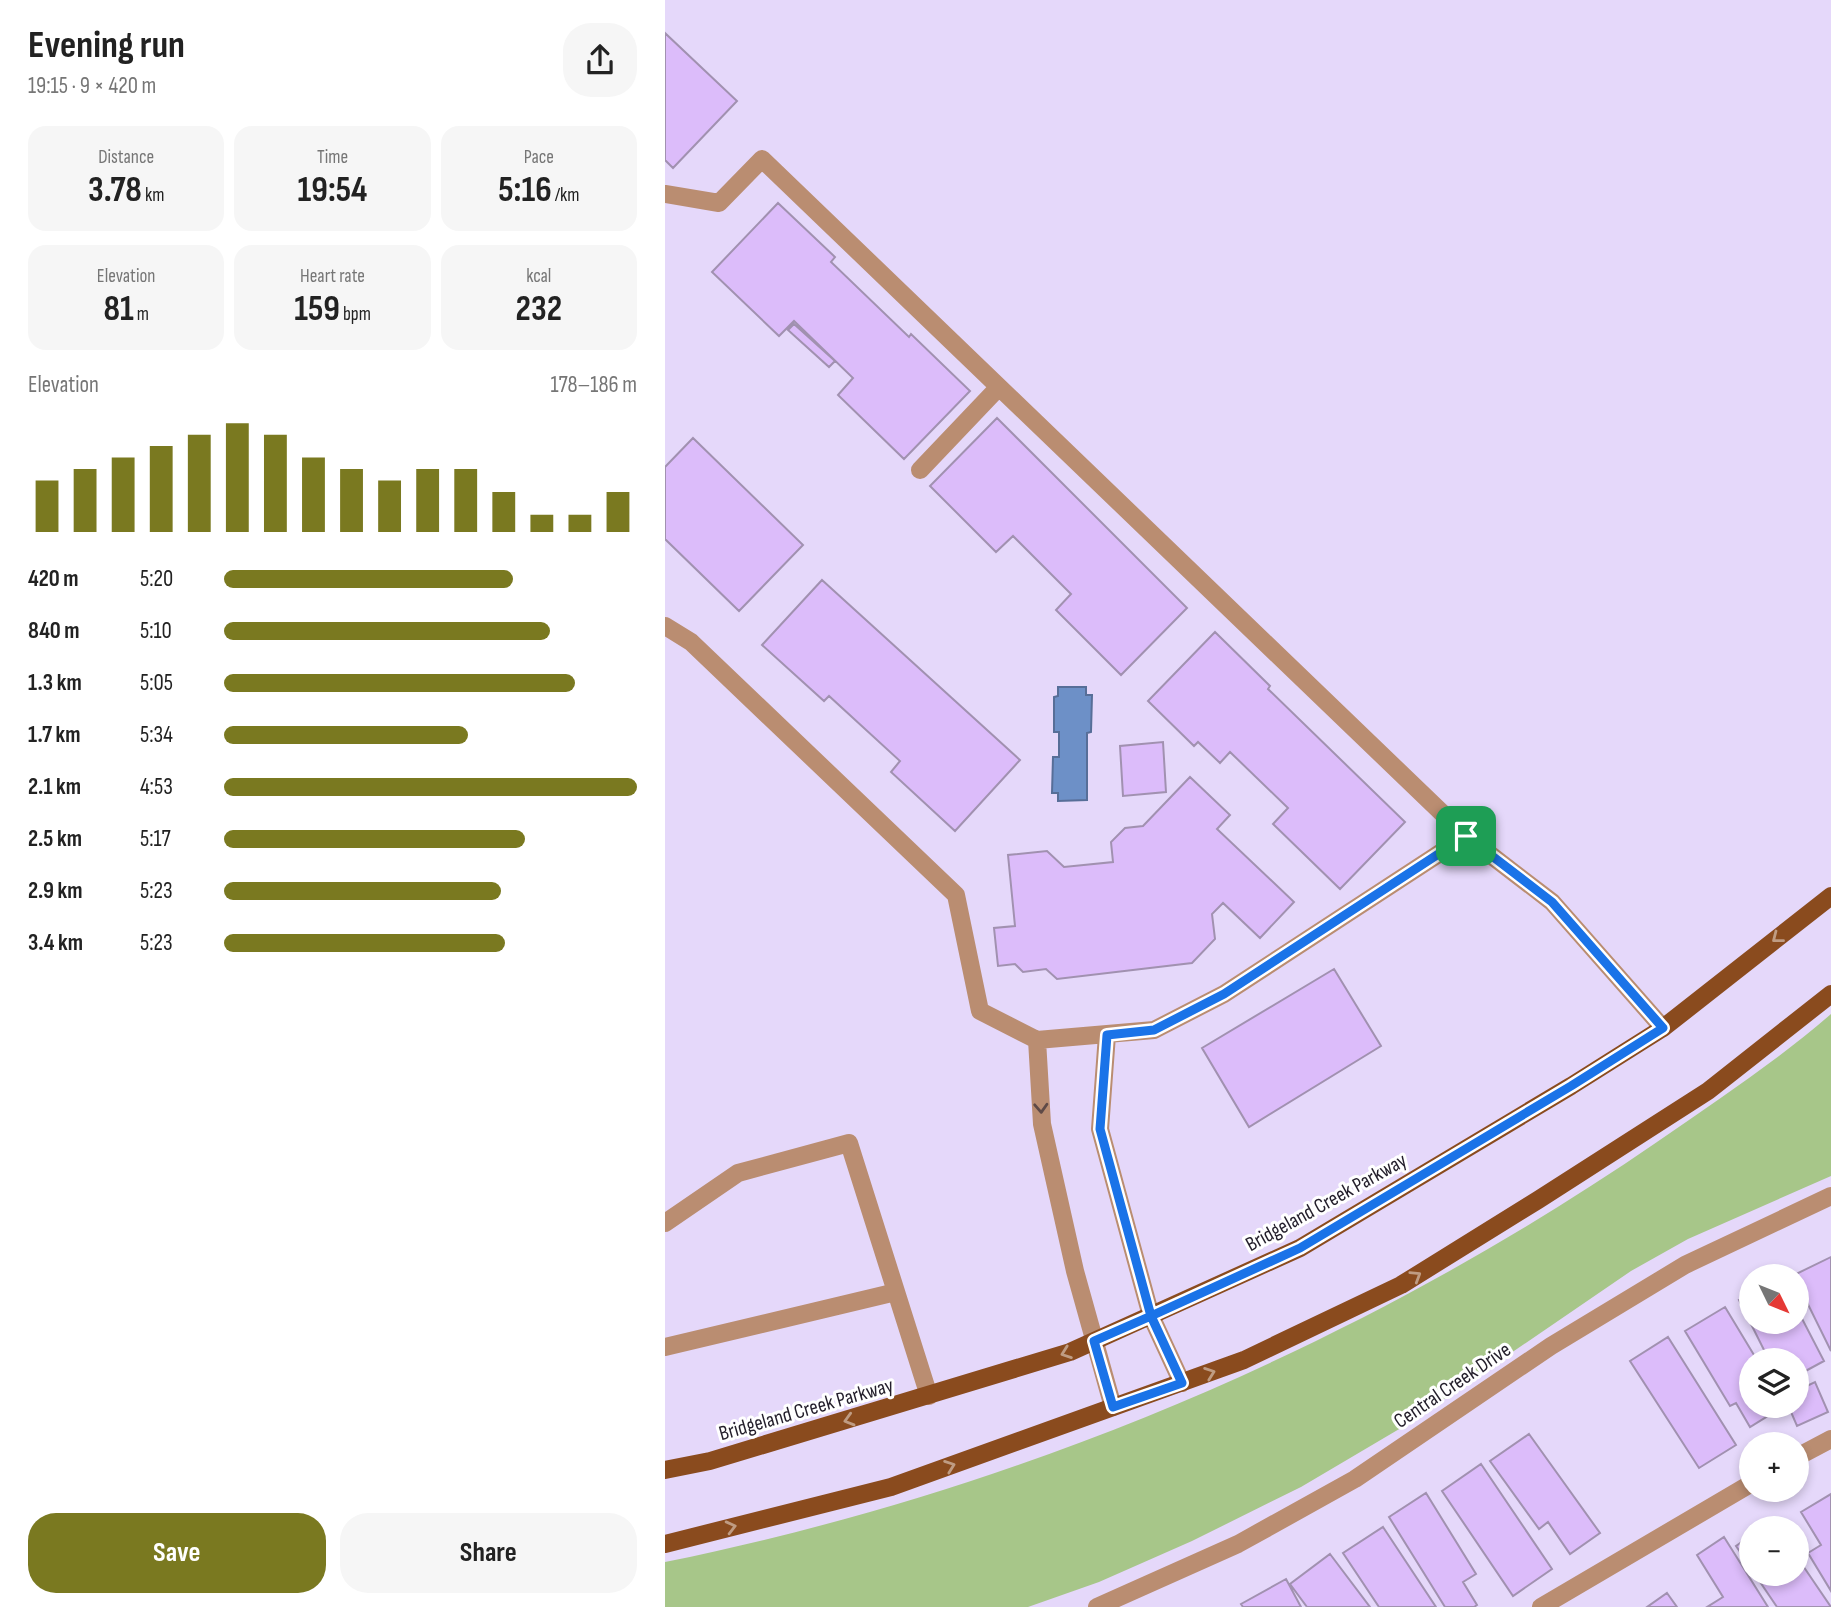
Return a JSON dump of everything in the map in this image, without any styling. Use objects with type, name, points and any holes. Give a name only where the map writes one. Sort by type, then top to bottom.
[{"type":"main road","name":"Bridgeland Creek Parkway","points":[[665,1470],[710,1461],[1070,1352],[1300,1248],[1663,1028],[1831,896]]},
{"type":"main road","points":[[665,1544],[891,1487],[1244,1360],[1401,1285],[1708,1091],[1831,994]]},
{"type":"street","points":[[665,194],[719,203],[762,159],[1466,836],[1552,902],[1663,1028]]},
{"type":"street","points":[[920,470],[998,388]]},
{"type":"street","points":[[665,626],[691,642],[956,895],[980,1011],[1037,1040],[1154,1030],[1224,994],[1466,836]]},
{"type":"street","points":[[1107,1035],[1100,1129],[1151,1316],[1182,1383]]},
{"type":"street","points":[[1037,1040],[1042,1124],[1075,1271],[1113,1407]]},
{"type":"street","points":[[665,1223],[739,1173],[849,1143],[929,1396]]},
{"type":"street","name":"Central Creek Drive","points":[[1097,1607],[1238,1544],[1355,1479],[1551,1346],[1685,1265],[1831,1196]]},
{"type":"street","points":[[665,1347],[896,1292]]},
{"type":"street","points":[[1809,1451],[1831,1439]]},
{"type":"street","points":[[1541,1607],[1739,1491]]},
{"type":"green space","points":[[1831,1014],[1831,1176],[1688,1239],[1631,1271],[1406,1425],[1301,1487],[1192,1541],[1099,1582],[1028,1607],[665,1607],[665,1562],[797,1532],[927,1495],[1056,1452],[1182,1402],[1306,1346],[1426,1284],[1543,1216],[1724,1096]]},
{"type":"water","points":[[1058,687],[1086,687],[1086,695],[1092,695],[1091,732],[1087,733],[1087,800],[1058,801],[1058,793],[1052,793],[1053,757],[1059,757],[1059,732],[1054,732],[1054,697],[1058,696]]},
{"type":"building","points":[[665,33],[737,101],[673,168],[665,160]]},
{"type":"building","points":[[778,203],[835,257],[831,262],[970,391],[904,459],[838,395],[853,378],[794,321],[779,336],[712,272]]},
{"type":"building","points":[[794,324],[835,361],[829,367],[788,330]]},
{"type":"building","points":[[997,418],[1187,608],[1121,675],[1056,610],[1071,594],[1013,536],[996,552],[930,486]]},
{"type":"building","points":[[693,438],[803,545],[739,611],[665,539],[665,467]]},
{"type":"building","points":[[822,580],[1020,760],[955,831],[891,772],[900,761],[829,696],[824,701],[762,645]]},
{"type":"building","points":[[1215,632],[1270,686],[1268,689],[1405,822],[1340,889],[1273,824],[1288,808],[1230,752],[1220,763],[1198,742],[1194,746],[1148,701]]},
{"type":"building","points":[[1163,742],[1166,792],[1123,796],[1120,746]]},
{"type":"building","points":[[1190,777],[1230,815],[1217,829],[1294,902],[1260,938],[1223,903],[1212,914],[1215,939],[1192,963],[1057,979],[1046,969],[1023,972],[1015,964],[998,966],[994,928],[1015,926],[1008,855],[1047,851],[1064,867],[1113,862],[1111,842],[1125,828],[1143,826]]},
{"type":"building","points":[[1334,969],[1381,1046],[1249,1127],[1202,1048]]},
{"type":"building","points":[[1831,1257],[1831,1351],[1809,1306],[1809,1268]]},
{"type":"building","points":[[1725,1307],[1750,1348],[1739,1348],[1739,1408],[1736,1403],[1730,1406],[1685,1331]]},
{"type":"building","points":[[1809,1332],[1824,1361],[1809,1369],[1809,1348],[1763,1348],[1756,1334]]},
{"type":"building","points":[[1668,1337],[1736,1445],[1699,1468],[1630,1361]]},
{"type":"building","points":[[1815,1382],[1828,1412],[1797,1426],[1794,1418],[1809,1418],[1809,1385]]},
{"type":"building","points":[[1745,1418],[1765,1418],[1750,1427]]},
{"type":"building","points":[[1529,1434],[1600,1533],[1570,1554],[1548,1522],[1539,1529],[1490,1461]]},
{"type":"building","points":[[1481,1464],[1552,1569],[1513,1596],[1442,1491]]},
{"type":"building","points":[[1426,1493],[1476,1574],[1463,1582],[1477,1605],[1474,1607],[1445,1607],[1389,1517]]},
{"type":"building","points":[[1831,1494],[1831,1591],[1809,1555],[1821,1545],[1809,1525],[1809,1516],[1803,1516],[1801,1512]]},
{"type":"building","points":[[1383,1527],[1436,1607],[1379,1607],[1343,1553]]},
{"type":"building","points":[[1724,1537],[1739,1561],[1739,1586],[1755,1586],[1768,1607],[1707,1607],[1723,1597],[1697,1555]]},
{"type":"building","points":[[1330,1554],[1370,1607],[1307,1607],[1290,1584]]},
{"type":"building","points":[[1809,1575],[1831,1607],[1777,1607],[1763,1586],[1809,1586]]},
{"type":"building","points":[[1286,1579],[1301,1607],[1243,1607],[1241,1604]]},
{"type":"building","points":[[1667,1593],[1677,1607],[1647,1607]]},
{"type":"route","points":[[1466,836],[1224,994],[1154,1030],[1107,1035],[1100,1129],[1151,1316],[1094,1341],[1113,1407],[1182,1383],[1151,1316],[1300,1248],[1663,1028],[1552,902],[1466,836]]}]
